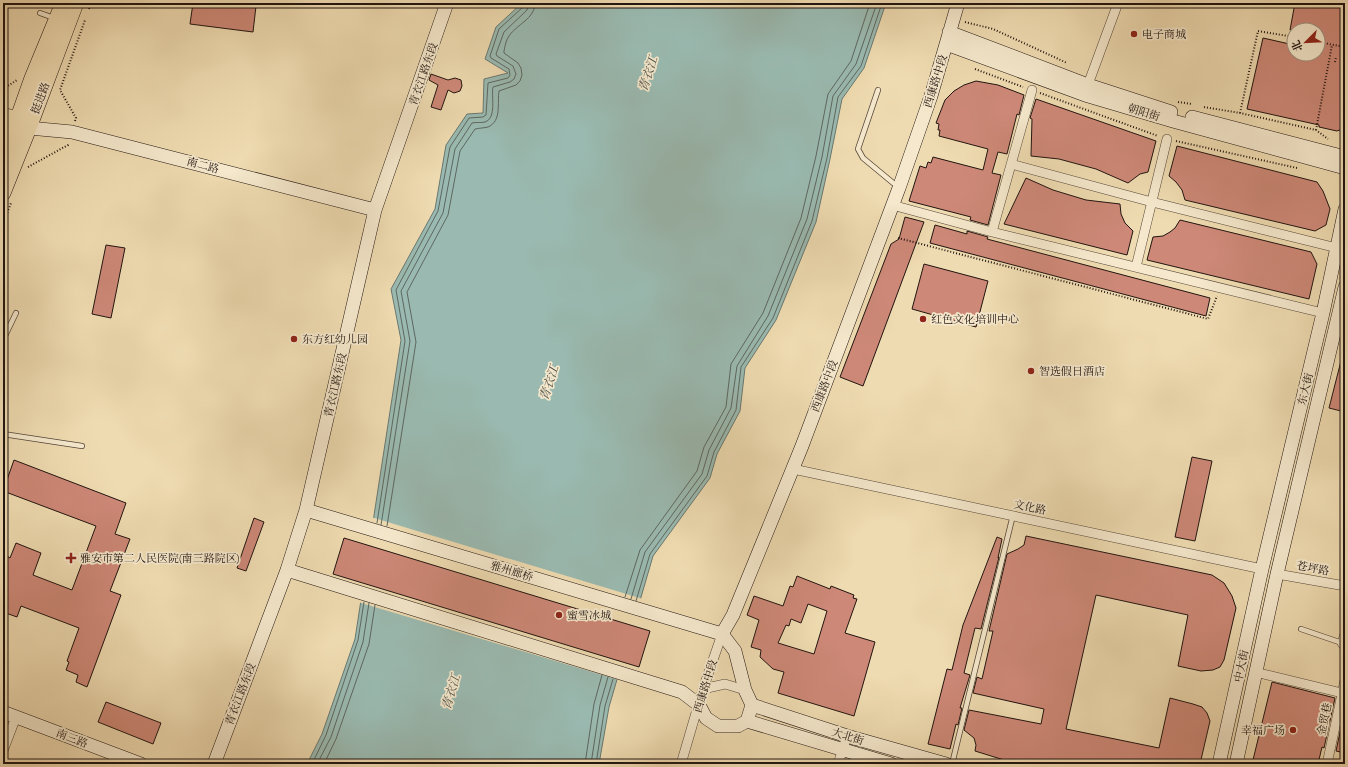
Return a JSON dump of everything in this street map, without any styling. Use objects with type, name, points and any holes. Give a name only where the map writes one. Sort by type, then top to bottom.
[{"type":"main road","name":"挺进路","points":[[3,160],[10,117],[32,78],[63,3]]},
{"type":"main road","name":"挺进路","points":[[3,193],[76,3]]},
{"type":"main road","name":"青衣江路东段","points":[[214,764],[287,570],[306,510],[375,210],[447,3]]},
{"type":"main road","name":"西康路中段","points":[[722,634],[733,615],[793,468],[899,188],[931,96],[958,3]]},
{"type":"main road","name":"朝阳街","points":[[948,38],[1173,121],[1345,168]]},
{"type":"main road","name":"朝阳街","points":[[1086,90],[1345,157]]},
{"type":"main road","points":[[10,117],[29,128]]},
{"type":"main road","points":[[8,132],[29,128]]},
{"type":"main road","name":"南二路","points":[[29,128],[72,132],[375,210]]},
{"type":"main road","name":"东大街","points":[[1262,569],[1323,313],[1345,209]]},
{"type":"main road","name":"东大街","points":[[1277,574],[1343,310],[1345,287]]},
{"type":"main road","name":"雅州廊桥","points":[[306,510],[722,634]]},
{"type":"main road","name":"中大街","points":[[1219,764],[1262,569]]},
{"type":"main road","points":[[287,570],[682,692],[699,705],[706,718],[718,726],[738,726],[747,721],[752,705],[745,690],[734,651],[722,634]]},
{"type":"main road","name":"中大街","points":[[1236,764],[1277,574]]},
{"type":"main road","name":"大北街","points":[[752,705],[847,736],[946,764]]},
{"type":"main road","name":"南三路","points":[[3,712],[140,764]]},
{"type":"main road","name":"大北街","points":[[747,721],[891,764]]},
{"type":"street","points":[[1086,90],[1118,3]]},
{"type":"street","points":[[992,232],[1032,90]]},
{"type":"street","points":[[1136,267],[1167,139]]},
{"type":"street","points":[[1011,164],[1152,202],[1337,248]]},
{"type":"street","points":[[892,205],[992,232],[1323,313]]},
{"type":"street","name":"文化路","points":[[793,468],[1262,569]]},
{"type":"street","name":"苍坪路","points":[[1277,574],[1345,586]]},
{"type":"street","name":"西康路中段","points":[[681,764],[703,689],[722,634]]},
{"type":"street","points":[[1343,645],[1345,634]]},
{"type":"street","points":[[1255,672],[1342,693]]},
{"type":"street","name":"金贸巷","points":[[1327,764],[1345,680]]},
{"type":"street","points":[[703,689],[726,684],[745,690]]},
{"type":"street","points":[[3,751],[16,717]]},
{"type":"street","points":[[838,764],[847,736]]},
{"type":"lane","points":[[40,13],[56,19]]},
{"type":"lane","points":[[878,90],[858,149],[863,158],[899,188]]},
{"type":"lane","points":[[3,340],[16,313]]},
{"type":"lane","points":[[3,434],[82,446]]},
{"type":"lane","points":[[952,764],[1013,515]]},
{"type":"lane","points":[[1301,629],[1343,645]]},
{"type":"path","points":[[960,20],[993,29],[1070,64]]},
{"type":"path","points":[[1240,112],[1258,30],[1286,36]]},
{"type":"path","points":[[1326,44],[1345,47]]},
{"type":"path","points":[[1316,130],[1332,45]]},
{"type":"path","points":[[1335,62],[1336,57]]},
{"type":"path","points":[[1175,102],[1197,105]]},
{"type":"path","points":[[1204,106],[1240,112],[1316,130],[1333,143]]},
{"type":"path","points":[[898,238],[1208,319],[1220,288]]},
{"type":"water","name":"青衣江","points":[[522,3],[886,3],[864,68],[842,99],[816,222],[776,320],[745,368],[740,411],[717,454],[710,478],[653,556],[609,707],[599,764],[307,764],[322,734],[355,639],[401,340],[391,289],[435,209],[446,145],[467,114],[483,113],[484,79],[508,73],[485,59],[496,27]]},
{"type":"pier","points":[[371,517],[643,599],[619,680],[358,602]]},
{"type":"building","points":[[193,3],[234,3],[256,6],[253,32],[190,24]]},
{"type":"building","points":[[1295,3],[1345,3],[1345,128],[1337,131],[1319,127],[1319,125],[1247,109],[1263,38],[1286,43],[1286,62],[1326,62],[1326,22],[1291,22]]},
{"type":"building","points":[[431,74],[448,80],[455,78],[461,80],[462,86],[460,91],[454,93],[448,90],[441,110],[431,107],[438,85],[429,80]]},
{"type":"building","points":[[976,81],[998,85],[1024,95],[1019,115],[1017,114],[1007,154],[998,152],[992,173],[1001,175],[988,225],[970,220],[971,217],[909,201],[920,166],[926,168],[928,162],[931,163],[933,157],[983,170],[988,149],[939,136],[939,124],[936,123],[945,100],[954,91],[964,85]]},
{"type":"building","points":[[1036,99],[1156,141],[1148,172],[1140,174],[1128,183],[1096,169],[1059,159],[1031,156],[1032,119],[1030,118]]},
{"type":"building","points":[[1177,146],[1317,182],[1323,191],[1330,209],[1326,225],[1315,231],[1185,200],[1182,190],[1169,176]]},
{"type":"building","points":[[1026,178],[1053,190],[1086,200],[1120,204],[1121,214],[1125,223],[1133,231],[1127,255],[1004,224]]},
{"type":"building","points":[[905,217],[924,222],[863,386],[840,377],[891,244],[899,239]]},
{"type":"building","points":[[1180,220],[1311,252],[1317,264],[1309,299],[1147,260],[1153,237],[1163,236],[1170,232],[1175,228]]},
{"type":"building","points":[[935,225],[967,234],[967,231],[988,237],[987,239],[1210,298],[1206,316],[930,243]]},
{"type":"building","points":[[106,245],[125,248],[111,318],[92,314]]},
{"type":"building","points":[[924,264],[988,281],[976,327],[912,309]]},
{"type":"building","points":[[1342,357],[1345,358],[1345,412],[1329,408]]},
{"type":"building","points":[[1192,457],[1212,461],[1195,541],[1175,537]]},
{"type":"building","points":[[14,460],[126,503],[115,534],[130,539],[110,591],[121,595],[87,687],[76,682],[78,675],[66,670],[69,662],[67,661],[79,628],[21,606],[17,617],[3,612],[3,568],[7,556],[10,558],[16,543],[41,553],[33,575],[72,590],[96,526],[3,491]]},
{"type":"building","points":[[254,518],[264,522],[246,571],[237,568]]},
{"type":"building","points":[[1026,536],[1212,575],[1224,583],[1232,596],[1236,608],[1224,660],[1220,667],[1213,670],[1201,671],[1178,666],[1188,615],[1096,595],[1066,729],[1159,748],[1170,698],[1193,704],[1202,707],[1207,713],[1210,721],[1200,764],[1017,764],[975,751],[976,745],[974,738],[964,730],[969,710],[1041,724],[1044,709],[973,693],[977,677],[982,679],[993,631],[989,631],[1007,554],[1024,545]]},
{"type":"building","points":[[997,537],[1002,539],[998,558],[999,557],[981,629],[975,628],[964,673],[970,675],[960,708],[962,708],[958,725],[956,724],[950,749],[928,744],[947,669],[952,670],[963,625]]},
{"type":"building","points":[[344,538],[650,631],[639,667],[333,574]]},
{"type":"building","points":[[797,576],[830,589],[831,586],[854,595],[853,598],[857,599],[845,633],[875,642],[854,716],[778,693],[784,672],[773,669],[760,657],[761,650],[751,647],[759,620],[747,615],[754,596],[783,606],[790,586],[793,587]],"holes":[[[808,604],[827,611],[814,654],[778,643],[786,625],[789,626],[791,619],[801,623]]]},
{"type":"building","name":"幸福广场","points":[[1272,682],[1335,698],[1324,748],[1322,747],[1318,764],[1252,764]]},
{"type":"building","points":[[106,702],[161,723],[153,744],[98,722]]},
{"type":"building","points":[[1345,709],[1345,753],[1336,751]]},
{"type":"place","name":"电子商城","points":[[1134,34]]},
{"type":"place","name":"红色文化培训中心","points":[[923,319]]},
{"type":"place","name":"东方红幼儿园","points":[[294,339]]},
{"type":"place","name":"智选假日酒店","points":[[1031,371]]},
{"type":"place","name":"雅安市第二人民医院(南三路院区)","points":[[71,558]]},
{"type":"place","name":"蜜雪冰城","points":[[559,615]]},
{"type":"place","name":"幸福广场","points":[[1293,730]]}]
